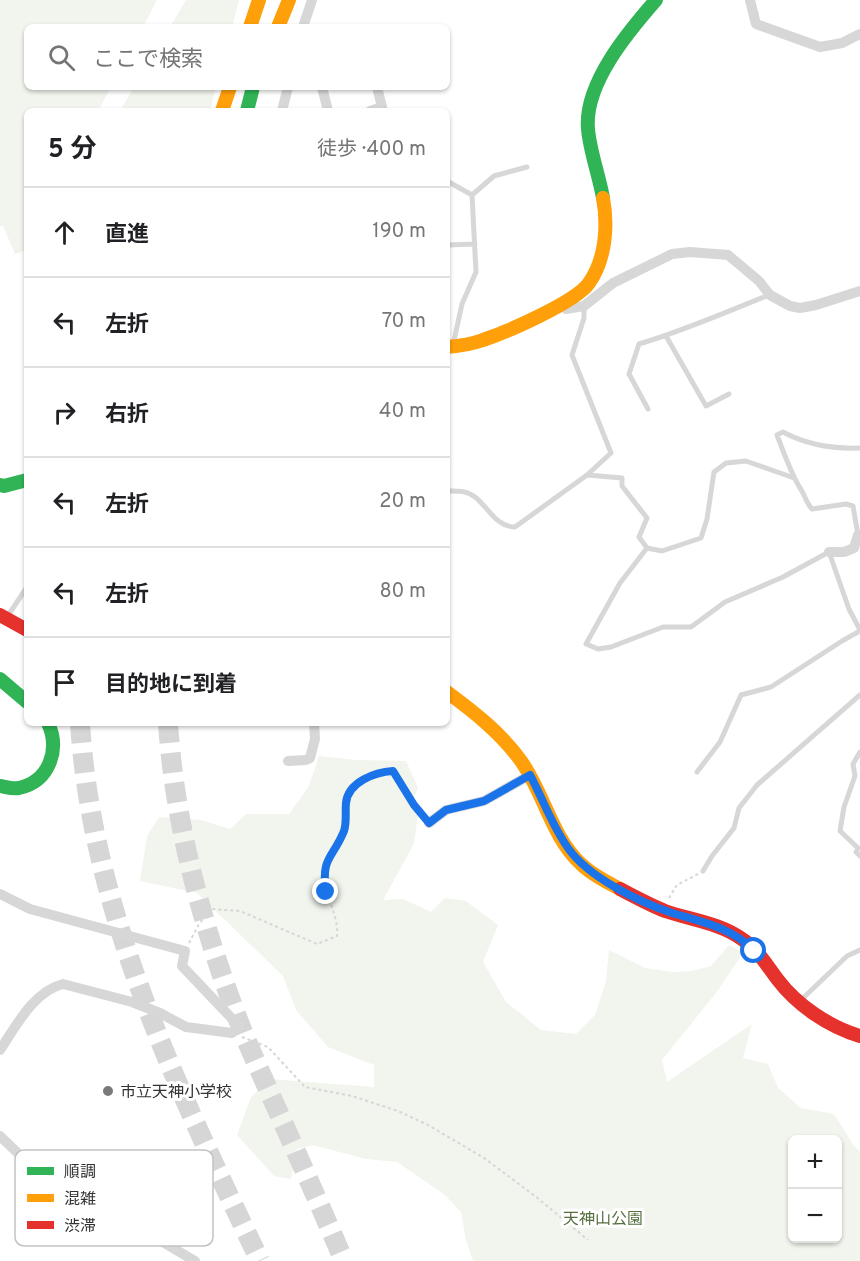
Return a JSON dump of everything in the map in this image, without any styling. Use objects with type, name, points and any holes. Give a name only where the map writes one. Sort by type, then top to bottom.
[{"type":"main road","points":[[241,24],[247,0]]},
{"type":"main road","points":[[251,24],[259,0]]},
{"type":"main road","points":[[266,24],[271,0]]},
{"type":"main road","points":[[279,24],[289,0]]},
{"type":"main road","points":[[450,347],[491,339],[559,304],[587,286],[595,273],[602,250],[606,218],[588,133],[588,115],[598,86],[617,49],[640,17],[656,0]]},
{"type":"main road","points":[[223,108],[229,90]]},
{"type":"main road","points":[[248,108],[252,90]]},
{"type":"main road","points":[[0,485],[24,481]]},
{"type":"main road","points":[[3,617],[24,628]]},
{"type":"main road","points":[[0,679],[24,699]]},
{"type":"main road","points":[[450,694],[485,721],[511,746],[530,775],[557,830],[582,865],[621,890],[663,910],[727,930],[744,940],[784,988],[842,1031],[860,1036]]},
{"type":"main road","points":[[0,786],[18,789],[33,781],[46,769],[54,757],[56,742],[49,726]]},
{"type":"street","points":[[304,24],[312,0]]},
{"type":"street","points":[[750,0],[756,24],[820,47],[842,43],[860,34]]},
{"type":"street","points":[[283,108],[287,90]]},
{"type":"street","points":[[323,90],[327,108]]},
{"type":"street","points":[[378,90],[381,107],[378,108]]},
{"type":"street","points":[[559,304],[566,309],[584,306],[613,283],[672,254],[690,252],[728,255],[759,281],[770,295],[790,306],[800,308],[860,291]]},
{"type":"street","points":[[829,552],[844,552],[854,548],[859,535]]},
{"type":"street","points":[[288,760],[310,758],[315,739],[314,726]]},
{"type":"street","points":[[429,823],[446,810],[484,801],[530,775]]},
{"type":"street","points":[[0,894],[30,909],[185,951],[182,966],[238,1026],[232,1033],[186,1027],[132,1002],[63,984],[52,987],[38,998],[0,1050]]},
{"type":"street","points":[[0,1136],[15,1150]]},
{"type":"street","points":[[170,1246],[195,1261]]},
{"type":"lane","points":[[472,195],[494,176],[527,167]]},
{"type":"lane","points":[[450,184],[472,195]]},
{"type":"lane","points":[[450,347],[462,304],[476,272],[472,195]]},
{"type":"lane","points":[[450,245],[475,244]]},
{"type":"lane","points":[[648,409],[629,374],[639,344],[666,336],[770,295]]},
{"type":"lane","points":[[450,491],[463,491],[474,496],[503,525],[515,527],[587,475],[610,453],[572,355],[584,318],[584,306]]},
{"type":"lane","points":[[666,336],[706,406],[729,394]]},
{"type":"lane","points":[[859,535],[853,506],[846,504],[812,508],[807,504],[777,435],[783,432],[816,445],[860,448]]},
{"type":"lane","points":[[587,475],[622,478],[621,486],[646,518],[639,537],[647,548],[662,551],[701,538],[707,519],[714,472],[726,463],[746,461],[794,478]]},
{"type":"lane","points":[[647,548],[620,583],[586,644],[598,649],[611,647],[663,627],[691,627],[724,602],[783,577],[829,552],[849,609],[860,631],[842,640],[771,687],[741,695],[720,742],[697,772]]},
{"type":"lane","points":[[3,617],[24,591]]},
{"type":"lane","points":[[703,872],[712,856],[734,828],[739,808],[758,785],[860,695]]},
{"type":"lane","points":[[860,752],[853,764],[855,776],[844,807],[840,831],[858,848],[856,852],[860,856]]},
{"type":"lane","points":[[800,1001],[847,956],[860,950]]},
{"type":"path","points":[[185,951],[198,924],[212,909],[240,911],[317,944],[337,936],[334,909],[326,892],[324,875],[326,861],[337,846],[345,827],[346,799],[363,779],[381,772],[393,771],[414,805],[429,823]]},
{"type":"path","points":[[663,910],[677,885],[703,872]]},
{"type":"path","points":[[232,1033],[268,1047],[305,1087],[352,1096],[398,1111],[428,1125],[484,1158],[588,1240]]},
{"type":"green space","points":[[0,0],[157,0],[145,24],[24,24],[24,90],[109,90],[100,108],[24,108],[24,251],[15,254],[3,226],[0,226]]},
{"type":"green space","points":[[186,0],[239,0],[233,24],[172,24]]},
{"type":"green space","points":[[132,90],[215,90],[211,108],[122,108]]},
{"type":"green space","name":"天神山公園","points":[[319,756],[356,760],[406,761],[418,788],[411,805],[418,814],[414,844],[383,900],[403,899],[431,912],[445,898],[466,901],[498,925],[483,962],[506,1002],[541,1030],[576,1034],[595,1015],[606,981],[609,950],[645,968],[672,972],[692,971],[711,966],[729,945],[743,953],[716,993],[662,1060],[667,1082],[752,1024],[743,1058],[768,1064],[778,1088],[801,1108],[834,1114],[854,1146],[860,1151],[860,1261],[473,1261],[466,1240],[461,1212],[445,1195],[397,1162],[366,1159],[313,1145],[297,1149],[291,1179],[274,1176],[237,1135],[251,1097],[270,1079],[374,1087],[374,1065],[328,1047],[296,1010],[283,976],[197,893],[140,881],[147,836],[159,817],[201,820],[230,829],[246,814],[289,814],[309,786]]},
{"type":"tunnel","points":[[80,726],[88,794],[102,864],[121,932],[144,1000],[208,1150]]},
{"type":"tunnel","points":[[168,726],[176,793],[189,862],[218,965],[246,1039],[344,1261]]},
{"type":"tunnel","points":[[213,1162],[260,1261]]},
{"type":"traffic: fast","points":[[603,198],[588,129],[593,94],[600,77],[621,43],[656,0]]},
{"type":"traffic: fast","points":[[248,108],[252,90]]},
{"type":"traffic: fast","points":[[0,485],[24,481]]},
{"type":"traffic: fast","points":[[0,679],[24,699]]},
{"type":"traffic: fast","points":[[0,786],[19,788],[38,779],[45,771],[50,763],[53,743],[49,726]]},
{"type":"traffic: slow","points":[[251,24],[259,0]]},
{"type":"traffic: slow","points":[[279,24],[289,0]]},
{"type":"traffic: slow","points":[[223,108],[229,90]]},
{"type":"traffic: slow","points":[[450,347],[475,343],[494,336],[540,316],[582,291],[595,274],[602,253],[605,230],[603,198]]},
{"type":"traffic: slow","points":[[450,694],[487,724],[521,761],[562,841],[571,853],[590,872],[620,889]]},
{"type":"traffic: jam","points":[[0,615],[24,628]]},
{"type":"traffic: jam","points":[[620,889],[665,911],[715,925],[748,943],[794,998],[825,1021],[860,1036]]},
{"type":"place","name":"市立天神小学校","points":[[108,1091]]},
{"type":"route","points":[[326,892],[324,875],[326,861],[337,846],[345,827],[346,799],[363,779],[381,772],[393,771],[414,805],[429,823],[446,810],[484,801],[530,775],[568,848],[582,865],[621,890],[663,910],[727,930],[744,940],[754,951]]}]
